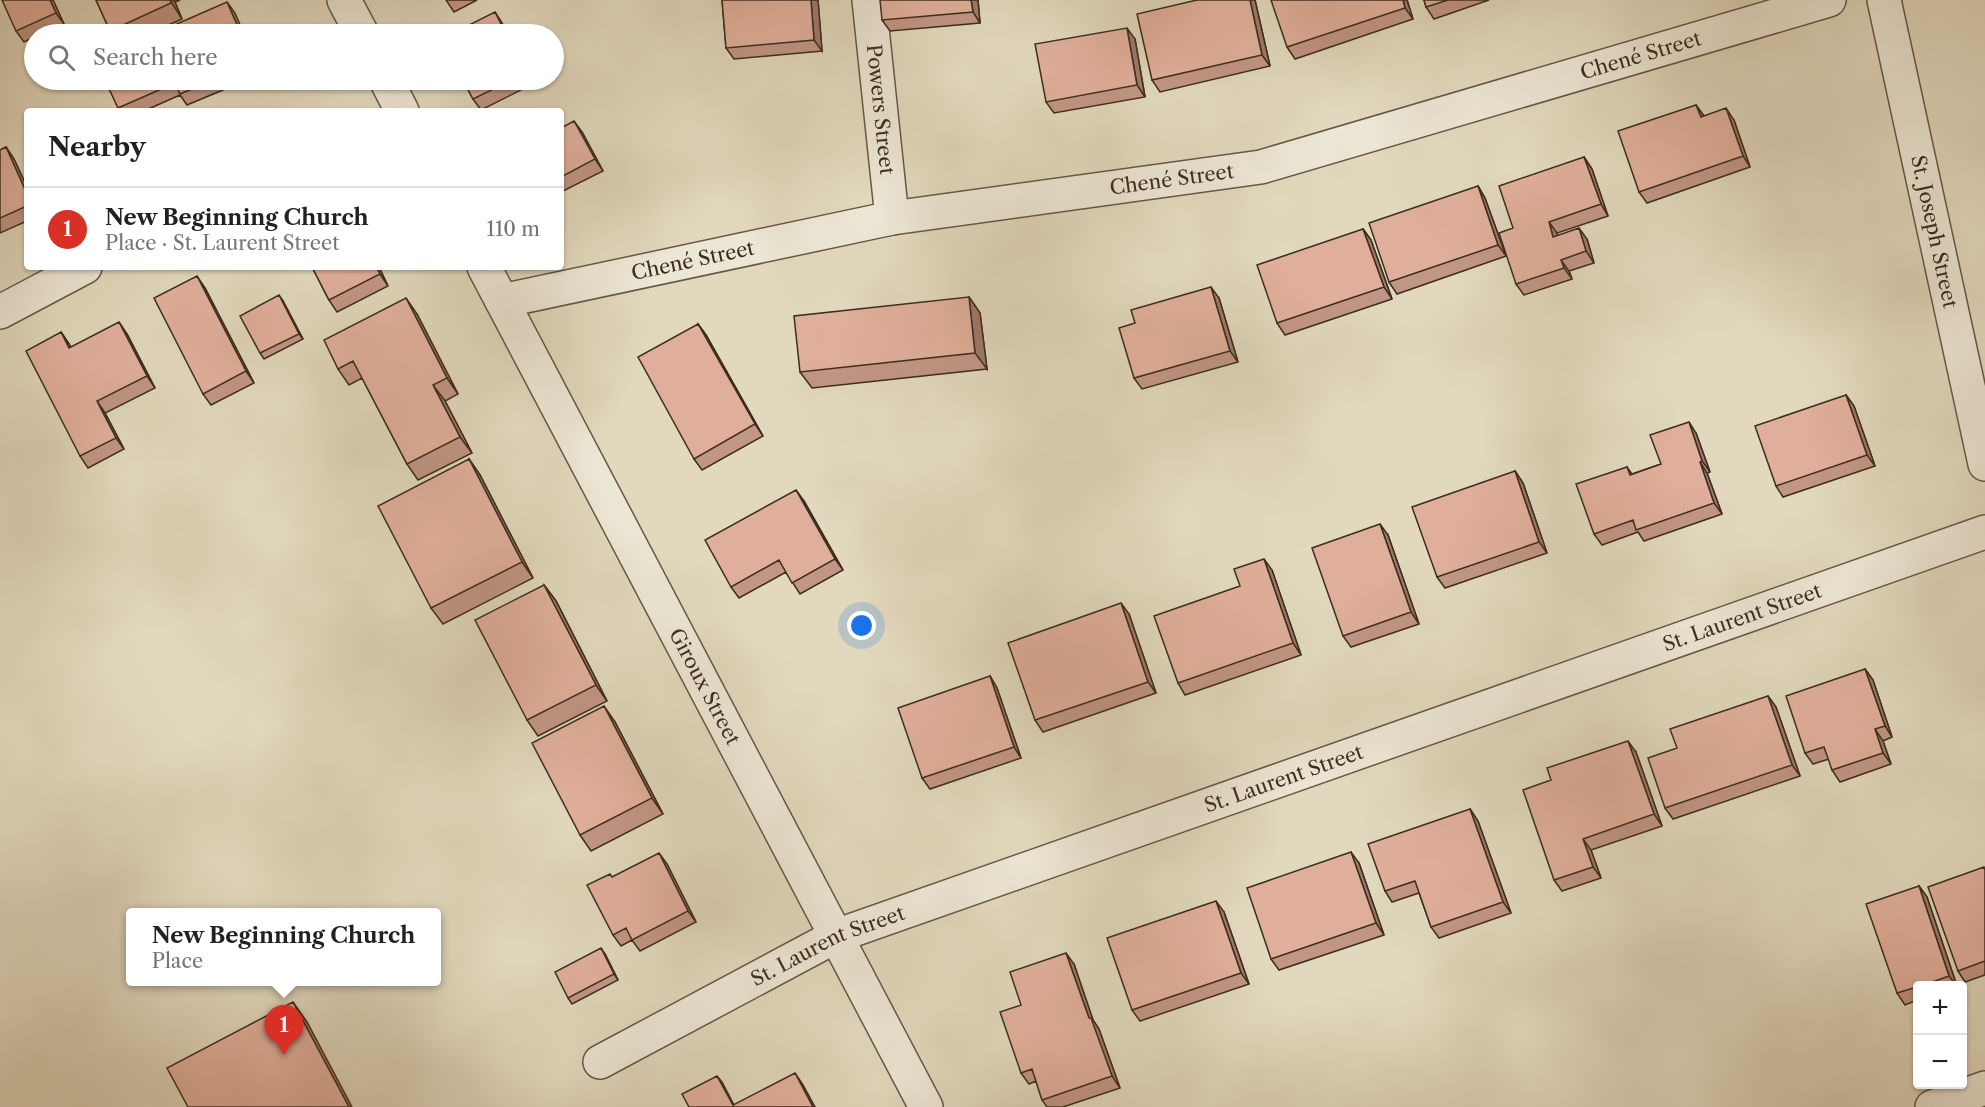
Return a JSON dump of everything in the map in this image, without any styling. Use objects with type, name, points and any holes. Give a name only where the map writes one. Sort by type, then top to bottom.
[{"type":"street","points":[[344,0],[357,24]]},
{"type":"street","name":"Powers Street","points":[[869,0],[892,218]]},
{"type":"street","name":"Chené Street","points":[[502,301],[892,218],[1261,167],[1829,0]]},
{"type":"street","name":"St. Joseph Street","points":[[1884,0],[1985,464]]},
{"type":"street","points":[[0,312],[79,270]]},
{"type":"street","name":"Giroux Street","points":[[486,270],[926,1107]]},
{"type":"street","name":"St. Laurent Street","points":[[600,1062],[836,936],[1985,532]]},
{"type":"street","points":[[1932,1107],[1985,1088]]},
{"type":"building","points":[[2,0],[50,0],[56,13],[32,24],[24,24],[24,27],[16,31]]},
{"type":"building","points":[[96,0],[170,0],[171,3],[125,24],[107,24]]},
{"type":"building","points":[[722,0],[811,0],[814,40],[726,48]]},
{"type":"building","points":[[880,0],[971,0],[973,12],[882,20]]},
{"type":"building","points":[[1197,0],[1250,0],[1262,55],[1152,80],[1137,14]]},
{"type":"building","points":[[1271,0],[1403,0],[1405,8],[1287,47]]},
{"type":"building","points":[[1424,0],[1448,0],[1426,7]]},
{"type":"building","points":[[227,2],[237,24],[177,24]]},
{"type":"building","points":[[495,12],[501,24],[471,24]]},
{"type":"building","points":[[1127,28],[1137,85],[1046,102],[1035,44]]},
{"type":"building","points":[[110,90],[159,90],[118,108]]},
{"type":"building","points":[[468,90],[491,90],[473,99]]},
{"type":"building","points":[[1696,105],[1701,117],[1726,108],[1743,156],[1639,192],[1618,131]]},
{"type":"building","points":[[574,121],[595,159],[564,175],[564,126]]},
{"type":"building","points":[[6,147],[24,187],[24,207],[0,218],[0,150]]},
{"type":"building","points":[[1584,157],[1601,204],[1549,222],[1553,237],[1579,228],[1586,251],[1561,260],[1564,268],[1516,284],[1499,233],[1513,228],[1499,186]]},
{"type":"building","points":[[1478,186],[1498,245],[1389,282],[1369,223]]},
{"type":"building","points":[[1363,229],[1384,287],[1277,323],[1257,265]]},
{"type":"building","points":[[314,270],[378,270],[380,274],[329,300]]},
{"type":"building","points":[[197,276],[246,371],[203,394],[154,298]]},
{"type":"building","points":[[1211,287],[1230,351],[1134,378],[1119,328],[1135,323],[1131,310]]},
{"type":"building","points":[[279,295],[299,334],[260,353],[240,316]]},
{"type":"building","points":[[969,297],[975,353],[800,372],[794,316]]},
{"type":"building","points":[[406,298],[447,378],[433,385],[460,437],[407,464],[353,361],[338,369],[324,340]]},
{"type":"building","points":[[119,322],[147,376],[97,401],[116,438],[80,456],[26,351],[61,332],[69,348]]},
{"type":"building","points":[[698,324],[755,424],[694,459],[638,357]]},
{"type":"building","points":[[1846,395],[1867,455],[1776,486],[1755,426]]},
{"type":"building","points":[[1689,422],[1714,503],[1636,530],[1633,520],[1594,534],[1576,484],[1627,467],[1630,475],[1661,464],[1650,435]]},
{"type":"building","points":[[469,459],[522,562],[431,608],[378,506]]},
{"type":"building","points":[[1515,471],[1539,542],[1437,577],[1412,507]]},
{"type":"building","points":[[796,490],[835,559],[792,583],[779,560],[731,587],[705,540]]},
{"type":"building","points":[[1380,524],[1411,612],[1343,636],[1312,548]]},
{"type":"building","points":[[1264,559],[1293,643],[1178,683],[1154,616],[1240,586],[1234,569]]},
{"type":"building","points":[[544,585],[596,685],[527,720],[475,620]]},
{"type":"building","points":[[1121,603],[1148,682],[1035,720],[1008,643]]},
{"type":"building","points":[[1865,669],[1885,726],[1875,729],[1883,753],[1832,770],[1824,747],[1805,753],[1786,696]]},
{"type":"building","points":[[990,676],[1014,747],[922,778],[898,708]]},
{"type":"building","points":[[1768,696],[1792,765],[1665,808],[1648,758],[1677,748],[1670,729]]},
{"type":"building","points":[[604,706],[652,798],[580,835],[532,743]]},
{"type":"building","points":[[1628,741],[1654,814],[1583,839],[1593,867],[1554,880],[1523,790],[1551,780],[1547,768]]},
{"type":"building","points":[[1470,809],[1503,902],[1431,927],[1415,881],[1385,891],[1368,844]]},
{"type":"building","points":[[1351,852],[1376,923],[1271,959],[1247,888]]},
{"type":"building","points":[[659,853],[688,911],[632,940],[626,928],[613,935],[587,885],[610,874],[612,877]]},
{"type":"building","points":[[1984,867],[1985,961],[1958,971],[1928,887]]},
{"type":"building","points":[[1919,886],[1949,976],[1935,981],[1913,981],[1913,988],[1897,993],[1866,904]]},
{"type":"building","points":[[1216,901],[1241,973],[1132,1010],[1107,938]]},
{"type":"building","points":[[601,948],[614,974],[568,998],[555,972]]},
{"type":"building","points":[[1066,953],[1112,1076],[1042,1100],[1032,1069],[1021,1073],[1000,1012],[1021,1005],[1010,972]]},
{"type":"building","points":[[293,1002],[349,1107],[188,1107],[167,1068]]},
{"type":"building","points":[[795,1073],[813,1107],[734,1107],[733,1105]]},
{"type":"building","points":[[717,1076],[734,1107],[689,1107],[682,1094]]},
{"type":"place","name":"New Beginning Church","points":[[284,1055]]}]
